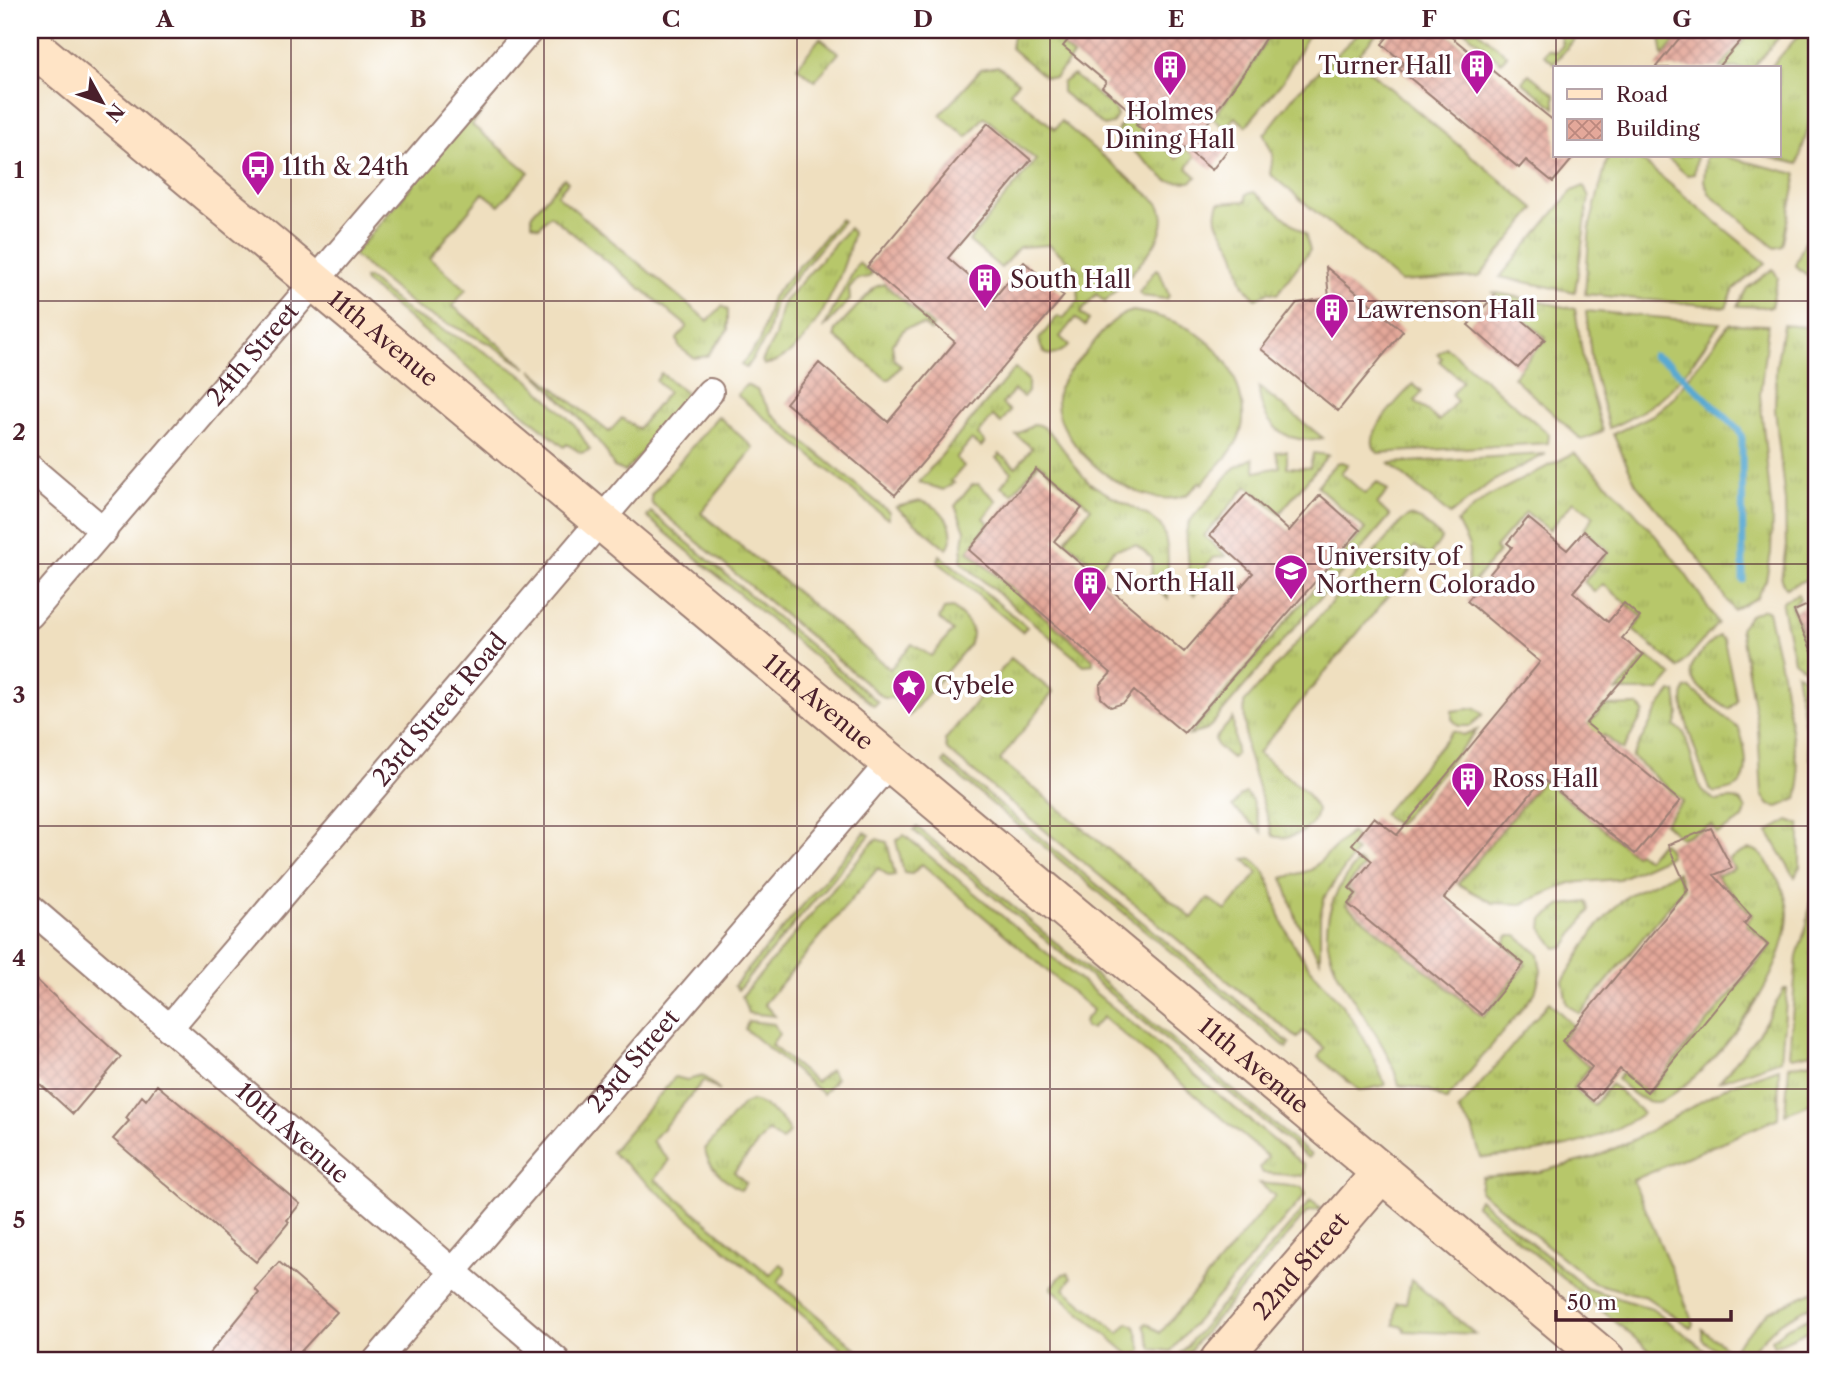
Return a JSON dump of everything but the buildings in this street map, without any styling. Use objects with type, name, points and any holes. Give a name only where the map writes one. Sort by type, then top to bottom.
[{"type":"main road","name":"11th Avenue","points":[[30,44],[315,285],[1606,1360]]},
{"type":"main road","name":"22nd Street","points":[[1220,1360],[1382,1172]]},
{"type":"street","name":"24th Street","points":[[30,615],[315,285],[530,30]]},
{"type":"street","name":"23rd Street Road","points":[[169,1027],[602,523],[710,392]]},
{"type":"street","points":[[30,468],[104,531]]},
{"type":"street","name":"23rd Street","points":[[376,1360],[890,762]]},
{"type":"street","name":"10th Avenue","points":[[30,908],[556,1360]]},
{"type":"green space","points":[[1014,30],[1075,30],[1062,46],[1073,56],[1055,78],[1045,77],[1011,48]]},
{"type":"green space","points":[[1272,30],[1311,30],[1283,81],[1246,126],[1235,117],[1225,128],[1213,118],[1249,70]]},
{"type":"green space","points":[[1362,30],[1379,30],[1355,59],[1535,209],[1479,277],[1400,282],[1270,174],[1273,155],[1264,135],[1299,90]]},
{"type":"green space","points":[[1464,30],[1477,30],[1507,55],[1501,62]]},
{"type":"green space","points":[[1564,30],[1583,30],[1554,63],[1544,55],[1548,49],[1556,52],[1562,46],[1560,35]]},
{"type":"green space","points":[[1659,30],[1684,30],[1663,56]]},
{"type":"green space","points":[[1752,30],[1785,30],[1755,66],[1722,66]]},
{"type":"green space","points":[[1817,30],[1817,96],[1798,164],[1773,158],[1780,158],[1780,66],[1772,66],[1797,37]]},
{"type":"green space","points":[[820,38],[839,53],[815,81],[797,67]]},
{"type":"green space","points":[[998,66],[1018,82],[1010,92],[1055,129],[1061,121],[1157,202],[1162,214],[1162,227],[1148,255],[1105,302],[1096,294],[1080,313],[1089,320],[1085,326],[1075,318],[1060,337],[1069,345],[1050,355],[1043,351],[1039,339],[1058,316],[1063,319],[1079,300],[1076,267],[1049,245],[1019,247],[1001,268],[969,241],[1036,160],[984,117],[967,137],[940,115],[981,69]]},
{"type":"green space","points":[[1529,74],[1553,93],[1553,106],[1522,82]]},
{"type":"green space","points":[[1073,75],[1114,108],[1117,116],[1112,124],[1104,126],[1062,92],[1062,83]]},
{"type":"green space","points":[[482,103],[484,110],[472,125],[529,172],[499,205],[483,193],[430,258],[466,289],[453,306],[527,368],[490,344],[418,309],[353,255]]},
{"type":"green space","points":[[1144,114],[1135,125],[1177,158],[1185,148],[1195,156],[1187,168],[1197,177],[1190,182],[1168,181],[1117,137],[1118,129],[1130,115]]},
{"type":"green space","points":[[1607,158],[1638,158],[1766,263],[1734,289],[1726,307],[1585,294],[1590,225]]},
{"type":"green space","points":[[1667,158],[1697,158],[1694,174],[1687,175]]},
{"type":"green space","points":[[1706,158],[1730,158],[1797,174],[1782,246],[1775,248],[1709,193],[1704,181]]},
{"type":"green space","points":[[564,178],[568,182],[557,195],[708,321],[722,306],[728,310],[728,330],[707,356],[694,358],[679,347],[677,339],[687,326],[550,215],[539,227],[532,224],[532,214]]},
{"type":"green space","points":[[1584,186],[1589,197],[1575,292],[1500,277],[1572,191]]},
{"type":"green space","points":[[1254,192],[1305,234],[1310,250],[1277,294],[1268,292],[1256,299],[1243,283],[1235,254],[1218,224],[1217,217],[1219,203],[1246,201],[1246,194]]},
{"type":"green space","points":[[1817,213],[1817,284],[1795,265]]},
{"type":"green space","points":[[840,219],[843,221],[775,302],[767,337],[746,368],[741,365],[760,341],[772,297]]},
{"type":"green space","points":[[849,228],[853,233],[849,250],[823,311],[796,347],[781,359],[764,365],[762,361],[775,337],[782,304]]},
{"type":"green space","points":[[858,263],[872,273],[869,277],[857,279],[849,288],[850,300],[823,329]]},
{"type":"green space","points":[[1156,269],[1159,270],[1169,296],[1166,299],[1142,296],[1139,292]]},
{"type":"green space","points":[[1773,269],[1778,278],[1771,307],[1737,306],[1747,288]]},
{"type":"green space","points":[[368,278],[411,314],[475,346],[528,379],[575,425],[590,450],[581,453],[567,444],[564,447],[365,282],[364,279]]},
{"type":"green space","points":[[884,284],[933,326],[931,331],[924,325],[905,328],[892,344],[894,359],[901,366],[890,379],[886,379],[835,337],[835,330],[875,287]]},
{"type":"green space","points":[[1492,292],[1575,309],[1585,370],[1603,431],[1582,440],[1513,377],[1546,338]]},
{"type":"green space","points":[[1133,311],[1169,320],[1201,336],[1225,361],[1240,395],[1243,421],[1236,443],[1202,484],[1200,482],[1183,496],[1164,498],[1143,494],[1122,485],[1101,471],[1083,454],[1059,416],[1058,390],[1065,377],[1108,326]]},
{"type":"green space","points":[[1586,311],[1720,323],[1685,372],[1662,397],[1648,408],[1609,428],[1592,365]]},
{"type":"green space","points":[[1729,324],[1768,325],[1760,395],[1772,516],[1771,553],[1766,580],[1756,598],[1733,610],[1700,560],[1636,484],[1613,434],[1653,415],[1672,399]]},
{"type":"green space","points":[[1783,325],[1817,328],[1817,575],[1786,588],[1781,580],[1786,546],[1785,502],[1775,409],[1776,368]]},
{"type":"green space","points":[[1446,347],[1549,434],[1548,443],[1378,453],[1373,446],[1377,427],[1413,384],[1422,392],[1415,401],[1439,421],[1457,401],[1451,395],[1462,381],[1439,361],[1442,358],[1437,354]]},
{"type":"green space","points":[[1015,368],[1028,380],[1028,392],[1023,397],[1014,390],[1002,404],[1010,411],[1001,423],[993,416],[978,435],[985,442],[981,447],[971,440],[956,458],[964,466],[951,481],[954,483],[943,490],[919,482]]},
{"type":"green space","points":[[532,370],[609,432],[622,418],[638,429],[668,392],[656,381],[661,373],[685,392],[685,403],[625,472],[614,467],[606,451],[583,422]]},
{"type":"green space","points":[[746,385],[757,390],[772,414],[792,432],[889,512],[889,518],[737,395]]},
{"type":"green space","points":[[1259,387],[1323,438],[1298,439],[1278,429],[1264,412]]},
{"type":"green space","points":[[718,416],[754,448],[701,513],[890,669],[912,644],[931,656],[953,631],[939,619],[944,609],[953,608],[969,624],[972,633],[969,645],[909,716],[909,712],[893,698],[884,698],[652,504],[651,495]]},
{"type":"green space","points":[[1035,424],[1042,426],[1056,439],[1089,482],[1150,517],[1162,528],[1168,554],[1168,599],[1151,583],[1152,558],[1136,545],[1115,549],[1098,568],[1065,540],[1091,508],[1039,463],[1012,494],[1001,486],[1012,472],[996,458],[1000,454],[1016,467],[1032,448],[1016,435]]},
{"type":"green space","points":[[1287,451],[1287,467],[1310,468],[1313,453],[1328,455],[1280,513],[1247,486],[1204,536],[1226,556],[1213,558],[1201,572],[1203,585],[1194,595],[1191,592],[1186,532],[1190,521],[1234,468],[1253,458],[1256,472],[1280,467],[1276,452]]},
{"type":"green space","points":[[1574,453],[1616,492],[1653,532],[1718,623],[1679,668],[1633,630],[1643,617],[1603,584],[1595,592],[1584,582],[1609,551],[1584,529],[1594,516],[1574,501],[1549,530],[1526,512],[1495,548],[1499,552],[1468,589],[1469,546],[1457,522],[1487,497]]},
{"type":"green space","points":[[1546,454],[1491,482],[1450,515],[1389,463]]},
{"type":"green space","points":[[1336,463],[1348,464],[1341,473],[1365,494],[1377,482],[1388,491],[1377,504],[1390,516],[1207,730],[1189,735],[1365,529],[1317,486]]},
{"type":"green space","points":[[978,484],[997,501],[984,518],[989,523],[968,551],[1093,659],[1093,664],[1084,665],[963,564],[961,560],[965,530],[955,506],[972,485]]},
{"type":"green space","points":[[920,501],[941,512],[950,526],[947,549],[896,507]]},
{"type":"green space","points":[[651,512],[878,702],[874,706],[647,517]]},
{"type":"green space","points":[[1409,516],[1421,520],[1442,538],[1429,556],[1415,546],[1401,562],[1410,570],[1258,753],[1305,791],[1317,809],[1312,823],[1301,832],[1287,837],[1273,836],[1246,748],[1244,703]]},
{"type":"green space","points":[[940,555],[1027,627],[1022,632],[938,562]]},
{"type":"green space","points":[[1798,594],[1800,599],[1791,605],[1817,665],[1817,678],[1794,661],[1782,606],[1784,600]]},
{"type":"green space","points":[[1764,609],[1768,611],[1782,673],[1800,784],[1797,799],[1778,807],[1769,805],[1762,795],[1758,728],[1740,628],[1750,615]]},
{"type":"green space","points":[[1719,636],[1724,640],[1737,701],[1729,709],[1695,682],[1691,671],[1698,656]]},
{"type":"green space","points":[[1647,656],[1672,676],[1659,691],[1617,691]]},
{"type":"green space","points":[[1011,658],[1053,692],[1000,760],[1192,918],[1208,898],[1226,911],[1258,873],[1244,859],[1251,858],[1259,864],[1269,880],[1281,919],[1291,940],[1357,1027],[1373,1055],[1385,1085],[1360,1091],[1318,1057],[1324,1048],[1303,1031],[1297,1038],[947,750],[945,740]]},
{"type":"green space","points":[[1796,673],[1817,688],[1817,770],[1811,760]]},
{"type":"green space","points":[[1690,688],[1739,729],[1746,767],[1742,781],[1736,787],[1715,793],[1709,789],[1684,709],[1685,689]]},
{"type":"green space","points":[[1671,692],[1676,692],[1679,714],[1675,727],[1684,732],[1701,790],[1716,801],[1737,800],[1746,810],[1743,819],[1717,834],[1712,825],[1681,838],[1664,823],[1683,801],[1632,757],[1658,709]]},
{"type":"green space","points":[[1638,705],[1644,712],[1623,750],[1604,735],[1584,758],[1569,747],[1604,706]]},
{"type":"green space","points":[[1475,708],[1483,714],[1471,726],[1459,726],[1452,719],[1452,711]]},
{"type":"green space","points":[[1233,718],[1236,753],[1232,758],[1217,746],[1215,739]]},
{"type":"green space","points":[[1477,730],[1397,825],[1383,814],[1453,731],[1463,735]]},
{"type":"green space","points":[[945,759],[1290,1044],[1287,1048],[943,763]]},
{"type":"green space","points":[[1543,780],[1635,855],[1638,852],[1647,859],[1661,842],[1667,847],[1670,856],[1619,879],[1570,883],[1522,904],[1493,903],[1458,884]]},
{"type":"green space","points":[[1246,793],[1252,801],[1262,832],[1232,807],[1241,795]]},
{"type":"green space","points":[[1789,820],[1800,825],[1800,867],[1795,877],[1768,832]]},
{"type":"green space","points":[[917,827],[1311,1155],[1308,1158],[913,830]]},
{"type":"green space","points":[[865,832],[870,835],[738,990],[734,986]]},
{"type":"green space","points":[[1351,832],[1356,837],[1349,846],[1356,852],[1325,896],[1320,916],[1320,960],[1297,921],[1283,878],[1311,870]]},
{"type":"green space","points":[[904,835],[1305,1166],[1304,1176],[1263,1173],[1260,1168],[1268,1157],[1103,1017],[1091,1029],[1085,1028],[1084,1021],[1093,1010],[922,864],[912,874],[904,873],[896,841]]},
{"type":"green space","points":[[876,839],[887,842],[895,875],[889,876],[878,868],[764,1004],[775,1016],[748,1013],[742,996]]},
{"type":"green space","points":[[1749,849],[1758,852],[1769,865],[1785,894],[1788,914],[1785,937],[1777,961],[1750,1011],[1716,1056],[1669,1097],[1657,1102],[1645,1100],[1617,1079],[1622,1073],[1648,1093],[1771,946],[1746,924],[1752,915],[1716,876],[1734,869],[1729,859]]},
{"type":"green space","points":[[1358,861],[1364,866],[1346,888],[1353,894],[1346,905],[1483,1017],[1526,964],[1504,944],[1508,936],[1517,936],[1538,954],[1541,971],[1535,993],[1446,1101],[1428,1090],[1399,1085],[1387,1054],[1354,1001],[1329,951],[1327,924],[1336,894]]},
{"type":"green space","points":[[1677,872],[1684,888],[1580,1014],[1567,1004],[1563,981],[1596,928],[1630,894]]},
{"type":"green space","points":[[1587,902],[1590,910],[1565,946],[1556,948],[1542,929],[1543,919],[1562,905]]},
{"type":"green space","points":[[1810,903],[1817,910],[1817,1052],[1792,1057],[1789,1055],[1797,956]]},
{"type":"green space","points":[[1784,989],[1787,989],[1781,1060],[1720,1081],[1758,1034]]},
{"type":"green space","points":[[1549,1002],[1573,1025],[1560,1041],[1590,1067],[1573,1088],[1594,1105],[1611,1084],[1643,1113],[1586,1141],[1544,1151],[1481,1158],[1472,1128],[1458,1111]]},
{"type":"green space","points":[[748,1021],[774,1024],[779,1034],[771,1045],[816,1082],[830,1070],[836,1078],[823,1094],[745,1029]]},
{"type":"green space","points":[[1817,1061],[1817,1101],[1785,1114],[1789,1066]]},
{"type":"green space","points":[[1779,1068],[1778,1118],[1633,1180],[1690,1313],[1694,1324],[1691,1328],[1646,1297],[1594,1283],[1480,1191],[1482,1177],[1539,1172],[1596,1157],[1635,1139],[1730,1085]]},
{"type":"green space","points":[[703,1076],[720,1091],[703,1081],[652,1141],[669,1160],[655,1179],[770,1275],[780,1264],[785,1267],[785,1272],[778,1282],[869,1360],[855,1360],[611,1152],[675,1077],[687,1080]]},
{"type":"green space","points":[[752,1101],[774,1113],[789,1132],[782,1141],[768,1131],[734,1172],[746,1183],[741,1190],[713,1167],[705,1149],[743,1104]]},
{"type":"green space","points":[[1259,1183],[1302,1187],[1306,1194],[1171,1351],[1152,1349],[1144,1325],[1147,1323],[1160,1333],[1275,1196]]},
{"type":"green space","points":[[1479,1199],[1586,1288],[1652,1309],[1718,1360],[1661,1360],[1476,1205]]},
{"type":"green space","points":[[1311,1200],[1321,1209],[1307,1212],[1184,1357],[1179,1355]]},
{"type":"green space","points":[[1068,1273],[1071,1278],[1064,1289],[1119,1333],[1128,1323],[1135,1326],[1142,1351],[1132,1357],[1051,1288],[1063,1274]]},
{"type":"green space","points":[[1411,1280],[1475,1334],[1405,1331],[1404,1327],[1394,1325],[1396,1303],[1406,1303]]},
{"type":"green space","points":[[1817,1290],[1817,1303],[1779,1323],[1742,1360],[1727,1360],[1702,1339],[1702,1329],[1730,1351],[1769,1311]]},
{"type":"green space","points":[[1817,1314],[1817,1327],[1775,1346],[1772,1340],[1786,1328]]},
{"type":"waterway","points":[[1653,356],[1670,364],[1738,429],[1742,438],[1743,580]]},
{"type":"place","name":"Turner Hall","points":[[1477,96]]},
{"type":"place","name":"Holmes Dining Hall","points":[[1170,97]]},
{"type":"place","name":"11th & 24th","points":[[258,197]]},
{"type":"place","name":"South Hall","points":[[985,310]]},
{"type":"place","name":"Lawrenson Hall","points":[[1332,340]]},
{"type":"place","name":"University of Northern Colorado","points":[[1291,601]]},
{"type":"place","name":"North Hall","points":[[1090,613]]},
{"type":"place","name":"Cybele","points":[[909,716]]},
{"type":"place","name":"Ross Hall","points":[[1468,809]]}]
